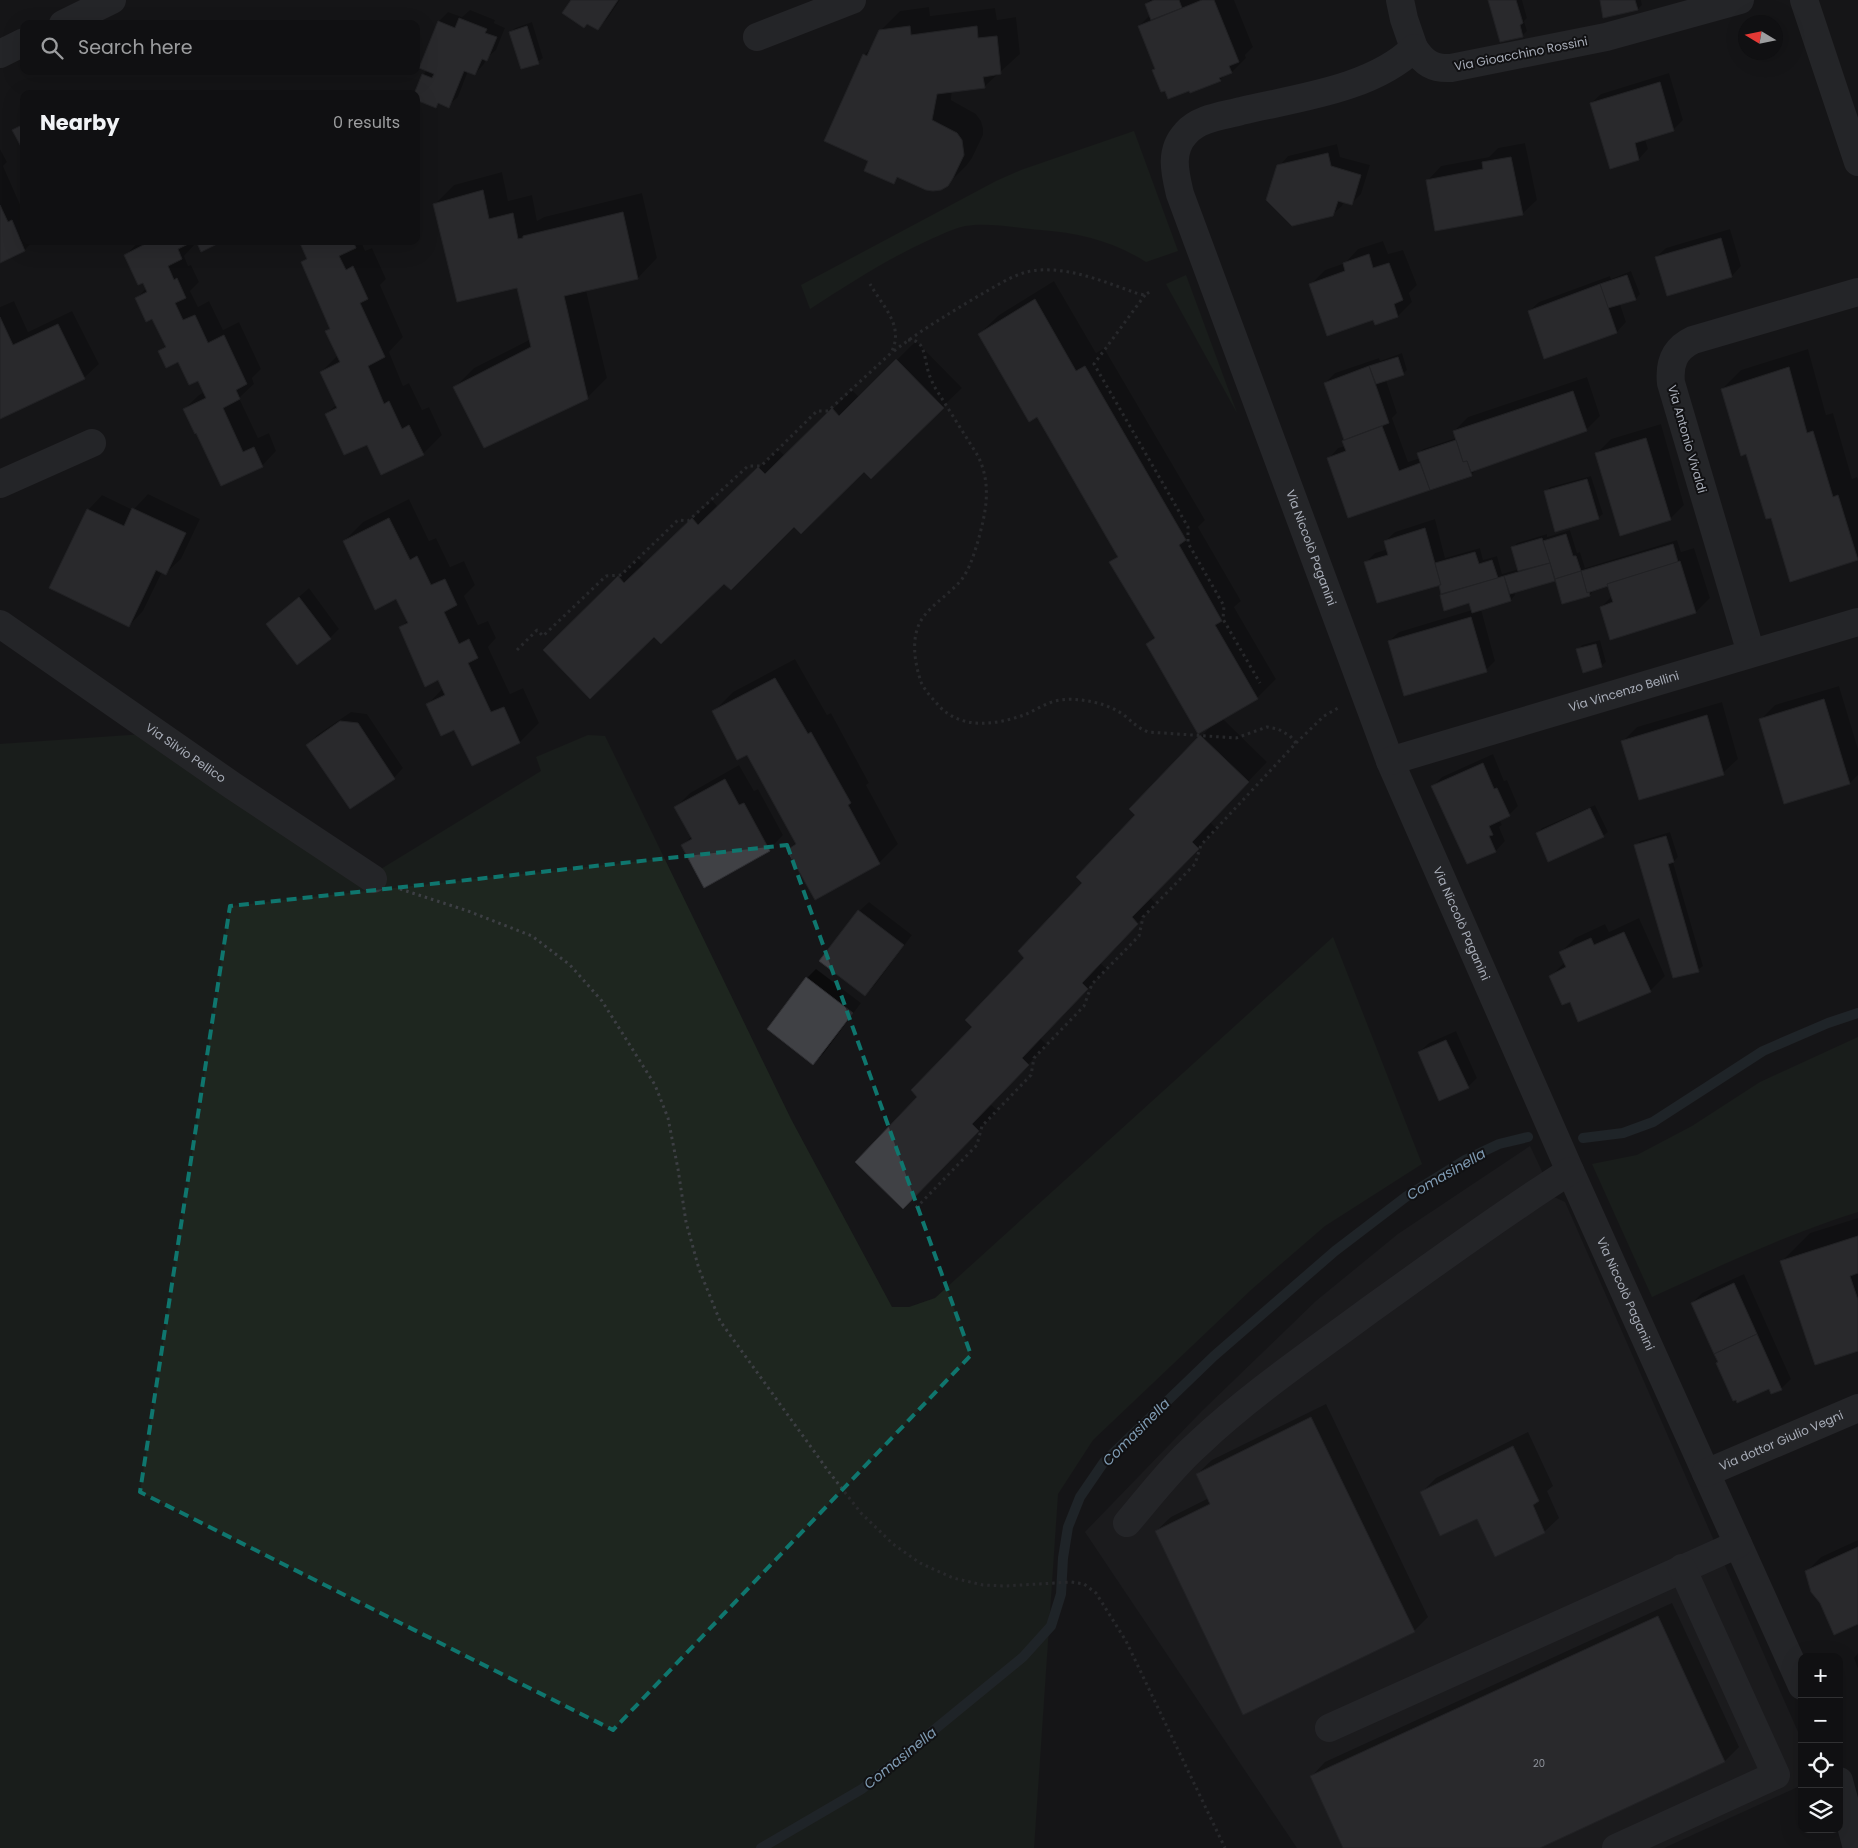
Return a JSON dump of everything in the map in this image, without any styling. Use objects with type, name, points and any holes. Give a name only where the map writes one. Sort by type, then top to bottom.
[{"type":"street","points":[[71,20],[112,0]]},
{"type":"street","points":[[757,37],[852,0]]},
{"type":"street","points":[[1400,0],[1414,48]]},
{"type":"street","name":"Via Gioacchino Rossini","points":[[1414,48],[1427,63],[1438,68],[1451,68],[1606,37],[1740,0]]},
{"type":"street","points":[[1804,0],[1858,162]]},
{"type":"street","points":[[0,54],[20,44]]},
{"type":"street","name":"Via Niccolò Paganini","points":[[1414,48],[1403,59],[1387,69],[1357,82],[1204,121],[1186,133],[1179,144],[1174,155],[1175,173],[1180,194],[1390,761],[1570,1171],[1798,1677]]},
{"type":"street","name":"Via Antonio Vivaldi","points":[[1750,654],[1671,383],[1670,366],[1677,351],[1684,344],[1693,340],[1858,292]]},
{"type":"street","points":[[0,484],[92,443]]},
{"type":"street","name":"Via Vincenzo Bellini","points":[[1390,761],[1858,622]]},
{"type":"street","name":"Via Silvio Pellico","points":[[0,624],[225,780],[373,879]]},
{"type":"street","points":[[1128,1523],[1156,1488],[1197,1444],[1253,1398],[1468,1239],[1570,1171]]},
{"type":"street","name":"Via dottor Giulio Vegni","points":[[1706,1473],[1858,1408]]},
{"type":"street","points":[[1329,1728],[1738,1544]]},
{"type":"street","points":[[1616,1848],[1776,1775],[1682,1568]]},
{"type":"street","points":[[1843,1779],[1858,1774]]},
{"type":"street","points":[[1841,1788],[1857,1848]]},
{"type":"path","points":[[517,650],[537,630],[543,636],[606,576],[620,576],[678,520],[688,521],[748,466],[761,466],[817,411],[828,411],[891,353],[908,340],[996,286],[1029,271],[1052,270],[1099,280],[1145,295]]},
{"type":"path","points":[[870,284],[895,324],[896,344],[891,353]]},
{"type":"path","points":[[1151,291],[1145,295],[1094,364],[1188,528],[1188,543],[1224,606],[1223,619],[1260,683]]},
{"type":"path","points":[[908,340],[917,341],[921,345],[934,386],[978,456],[984,468],[986,480],[986,509],[968,568],[952,590],[924,617],[916,632],[915,646],[921,682],[931,697],[947,714],[965,722],[980,724],[1023,715],[1053,702],[1070,699],[1096,702],[1109,707],[1122,714],[1140,729],[1148,732],[1236,738],[1267,727],[1278,729],[1290,736],[1296,743]]},
{"type":"path","points":[[916,1208],[977,1145],[982,1126],[1031,1075],[1034,1058],[1084,1006],[1092,984],[1139,936],[1143,917],[1195,864],[1201,845],[1296,743],[1324,716],[1333,710],[1366,697]]},
{"type":"path","points":[[373,879],[532,936],[570,965],[602,1001],[655,1085],[668,1118],[686,1222],[699,1269],[720,1321],[829,1472],[861,1513],[893,1544],[920,1563],[953,1578],[983,1586],[1071,1582],[1084,1584],[1096,1593],[1126,1640],[1225,1848]]},
{"type":"highlighted area","points":[[787,845],[971,1355],[613,1730],[140,1492],[230,906]]},
{"type":"shaded area","points":[[1134,131],[1178,251],[1146,262],[1108,243],[1082,236],[1055,231],[1003,226],[965,226],[942,234],[898,255],[810,309],[801,285],[996,181],[1021,170]]},
{"type":"shaded area","points":[[1186,275],[1237,413],[1166,284]]},
{"type":"shaded area","points":[[144,734],[376,872],[541,771],[536,757],[588,735],[605,736],[791,1119],[892,1307],[909,1307],[935,1298],[1333,937],[1422,1164],[1325,1226],[1252,1289],[1093,1440],[1058,1494],[1034,1848],[0,1848],[0,744]]},
{"type":"shaded area","points":[[1858,1037],[1858,1212],[1780,1240],[1652,1297],[1592,1164],[1637,1155],[1692,1126],[1760,1082]]},
{"type":"shaded area","points":[[1530,1146],[1554,1197],[1565,1202],[1798,1732],[1798,1787],[1664,1848],[1297,1848],[1085,1532],[1202,1411],[1316,1301],[1398,1234]]},
{"type":"building","points":[[571,0],[618,0],[598,30],[587,24],[584,28],[562,13]]},
{"type":"building","points":[[1154,0],[1179,0],[1182,8],[1151,20],[1145,4]]},
{"type":"building","points":[[1202,0],[1214,0],[1239,62],[1229,66],[1232,73],[1219,78],[1221,81],[1168,99],[1165,91],[1161,92],[1152,70],[1155,69],[1138,26]]},
{"type":"building","points":[[1488,0],[1516,0],[1523,23],[1520,25],[1523,37],[1500,42]]},
{"type":"building","points":[[1600,0],[1635,0],[1638,10],[1603,18]]},
{"type":"building","points":[[459,18],[487,29],[485,33],[497,37],[487,61],[482,59],[475,75],[464,71],[449,108],[438,103],[436,108],[420,102],[420,90],[416,90],[422,74],[432,78],[434,74],[420,68],[420,66],[438,21],[455,28]]},
{"type":"building","points":[[527,26],[539,64],[521,69],[509,32]]},
{"type":"building","points":[[910,26],[911,35],[977,26],[978,38],[997,36],[1001,74],[983,77],[985,88],[937,94],[932,120],[957,133],[962,140],[964,155],[948,186],[941,190],[926,190],[897,177],[894,184],[864,171],[868,161],[824,141],[863,54],[867,56],[879,30]]},
{"type":"building","points":[[1660,82],[1674,131],[1635,143],[1639,160],[1610,169],[1590,103]]},
{"type":"building","points":[[20,126],[20,145],[12,130]]},
{"type":"building","points":[[1328,153],[1331,166],[1361,175],[1352,205],[1338,201],[1333,216],[1292,226],[1266,200],[1277,165]]},
{"type":"building","points":[[1511,157],[1523,215],[1435,231],[1426,180],[1483,169],[1482,162]]},
{"type":"building","points":[[483,190],[489,219],[513,213],[518,239],[523,238],[523,236],[623,212],[638,279],[564,296],[588,399],[484,448],[453,387],[531,347],[517,288],[457,302],[433,204]]},
{"type":"building","points":[[0,205],[8,222],[12,220],[20,239],[20,245],[22,245],[25,251],[0,263]]},
{"type":"building","points":[[1721,238],[1732,277],[1667,296],[1655,257]]},
{"type":"building","points":[[143,245],[186,245],[178,249],[182,259],[168,266],[174,280],[177,278],[186,298],[175,303],[183,320],[195,315],[208,343],[224,335],[247,384],[236,390],[240,399],[223,408],[243,452],[254,447],[263,467],[221,486],[183,409],[206,398],[198,381],[189,385],[178,362],[166,368],[158,351],[166,347],[152,319],[146,322],[135,298],[147,292],[143,283],[138,285],[124,255]]},
{"type":"building","points":[[198,245],[215,245],[201,252]]},
{"type":"building","points":[[301,245],[355,245],[356,248],[339,256],[346,270],[353,266],[368,299],[360,303],[385,357],[368,366],[384,404],[389,401],[402,429],[409,425],[424,455],[381,475],[367,445],[344,455],[325,414],[337,408],[320,372],[340,362],[325,331],[330,329],[301,262],[307,259]]},
{"type":"building","points":[[1369,254],[1373,268],[1389,263],[1403,300],[1394,304],[1398,317],[1375,325],[1373,320],[1327,336],[1309,284],[1345,271],[1343,263]]},
{"type":"building","points":[[1627,275],[1636,300],[1608,308],[1600,284]]},
{"type":"building","points":[[1600,284],[1617,333],[1544,359],[1528,311]]},
{"type":"building","points":[[1035,299],[1076,371],[1085,366],[1186,540],[1179,545],[1222,621],[1215,625],[1258,699],[1198,734],[1146,644],[1155,638],[1109,562],[1118,557],[1037,417],[1029,422],[978,334]]},
{"type":"building","points":[[0,317],[13,345],[58,324],[85,379],[0,419]]},
{"type":"building","points":[[1398,357],[1404,375],[1376,384],[1369,366]]},
{"type":"building","points":[[896,359],[944,408],[871,479],[864,472],[801,534],[794,527],[731,590],[724,584],[661,644],[654,637],[590,699],[543,650],[618,576],[624,583],[692,518],[698,525],[758,467],[765,474],[832,408],[839,416]]},
{"type":"building","points":[[1369,366],[1389,423],[1344,440],[1324,383]]},
{"type":"building","points":[[1789,367],[1807,433],[1813,431],[1833,497],[1838,495],[1858,560],[1790,582],[1771,518],[1766,519],[1746,454],[1741,456],[1721,389]]},
{"type":"building","points":[[1573,391],[1587,431],[1471,472],[1467,461],[1463,462],[1453,431]]},
{"type":"building","points":[[1382,426],[1399,471],[1420,463],[1430,490],[1348,518],[1327,458],[1346,451],[1342,441]]},
{"type":"building","points":[[1646,438],[1671,520],[1620,536],[1595,453]]},
{"type":"building","points":[[1456,440],[1463,462],[1467,461],[1472,476],[1430,490],[1417,453]]},
{"type":"building","points":[[1587,479],[1599,519],[1555,532],[1544,491]]},
{"type":"building","points":[[132,508],[186,533],[166,575],[156,570],[129,627],[49,588],[87,509],[124,526]]},
{"type":"building","points":[[389,518],[410,560],[417,556],[431,585],[445,579],[457,605],[444,612],[459,644],[469,639],[478,658],[468,663],[491,712],[504,707],[520,743],[472,766],[454,730],[441,736],[426,704],[445,695],[438,680],[425,687],[399,627],[408,623],[396,599],[375,610],[343,541]]},
{"type":"building","points":[[1425,528],[1441,585],[1377,603],[1364,562],[1388,555],[1384,541]]},
{"type":"building","points":[[1566,534],[1573,556],[1576,556],[1581,571],[1555,579],[1543,541]]},
{"type":"building","points":[[1542,538],[1550,563],[1518,571],[1511,547]]},
{"type":"building","points":[[1673,544],[1678,562],[1607,584],[1608,586],[1587,593],[1581,571]]},
{"type":"building","points":[[1475,552],[1479,564],[1492,560],[1498,578],[1441,594],[1439,585],[1441,585],[1435,563]]},
{"type":"building","points":[[1680,561],[1696,613],[1610,640],[1600,607],[1613,602],[1607,584]]},
{"type":"building","points":[[1550,563],[1555,581],[1510,594],[1504,576]]},
{"type":"building","points":[[1581,571],[1587,593],[1589,592],[1590,596],[1562,604],[1555,579]]},
{"type":"building","points":[[1504,576],[1511,601],[1472,613],[1469,603],[1444,611],[1440,595]]},
{"type":"building","points":[[299,597],[331,639],[297,665],[266,624]]},
{"type":"building","points":[[1471,617],[1487,672],[1404,696],[1388,641]]},
{"type":"building","points":[[1596,644],[1602,667],[1583,673],[1576,649]]},
{"type":"building","points":[[775,678],[808,734],[811,732],[851,803],[848,805],[880,864],[815,900],[787,850],[796,844],[747,755],[737,760],[712,711]]},
{"type":"building","points":[[1824,699],[1850,784],[1784,804],[1759,719]]},
{"type":"building","points":[[1707,715],[1724,775],[1639,800],[1621,741]]},
{"type":"building","points":[[340,721],[358,723],[395,779],[350,809],[306,745]]},
{"type":"building","points":[[1200,735],[1249,782],[1192,842],[1199,849],[1132,917],[1138,924],[1082,983],[1088,989],[1022,1058],[1029,1065],[972,1124],[979,1131],[903,1209],[855,1162],[917,1097],[911,1090],[972,1027],[965,1020],[1024,958],[1018,951],[1082,883],[1076,877],[1135,815],[1129,809]]},
{"type":"building","points":[[1483,763],[1494,789],[1497,788],[1510,816],[1489,826],[1493,835],[1489,836],[1496,852],[1467,864],[1431,786]]},
{"type":"building","points":[[725,779],[739,805],[744,803],[770,851],[704,888],[681,845],[692,839],[674,807]]},
{"type":"building","points":[[1590,808],[1604,837],[1548,862],[1536,833]]},
{"type":"building","points":[[1666,836],[1674,862],[1668,864],[1699,972],[1673,978],[1634,845]]},
{"type":"building","points":[[858,910],[904,945],[865,996],[819,961]]},
{"type":"building","points":[[1624,932],[1651,992],[1578,1022],[1570,1002],[1562,1005],[1549,976],[1566,967],[1559,952],[1591,938],[1594,945]]},
{"type":"building","points":[[806,977],[853,1013],[813,1065],[767,1029]]},
{"type":"building","points":[[1446,1040],[1469,1088],[1439,1101],[1418,1052]]},
{"type":"building","points":[[1858,1236],[1858,1273],[1850,1276],[1858,1300],[1858,1351],[1815,1365],[1780,1261]]},
{"type":"building","points":[[1734,1283],[1757,1334],[1714,1354],[1691,1303]]},
{"type":"building","points":[[1757,1334],[1782,1390],[1771,1394],[1769,1389],[1737,1403],[1736,1400],[1733,1401],[1716,1363],[1718,1362],[1714,1354]]},
{"type":"building","points":[[1311,1417],[1415,1632],[1243,1715],[1155,1531],[1210,1504],[1196,1474]]},
{"type":"building","points":[[1513,1446],[1539,1501],[1533,1505],[1545,1533],[1495,1557],[1477,1519],[1440,1536],[1420,1492]]},
{"type":"building","points":[[1858,1547],[1858,1624],[1834,1635],[1820,1603],[1811,1592],[1805,1571]]},
{"type":"building","points":[[1658,1616],[1725,1762],[1540,1848],[1343,1848],[1310,1776]]},
{"type":"waterway","name":"Comasinella","points":[[1583,1138],[1623,1133],[1653,1122],[1763,1051],[1828,1023],[1858,1013]]},
{"type":"waterway","name":"Comasinella","points":[[761,1848],[862,1789],[1023,1657],[1051,1626],[1061,1594],[1063,1558],[1068,1527],[1080,1497],[1104,1462],[1214,1356],[1335,1251],[1407,1196],[1465,1160],[1499,1144],[1528,1137]]}]
